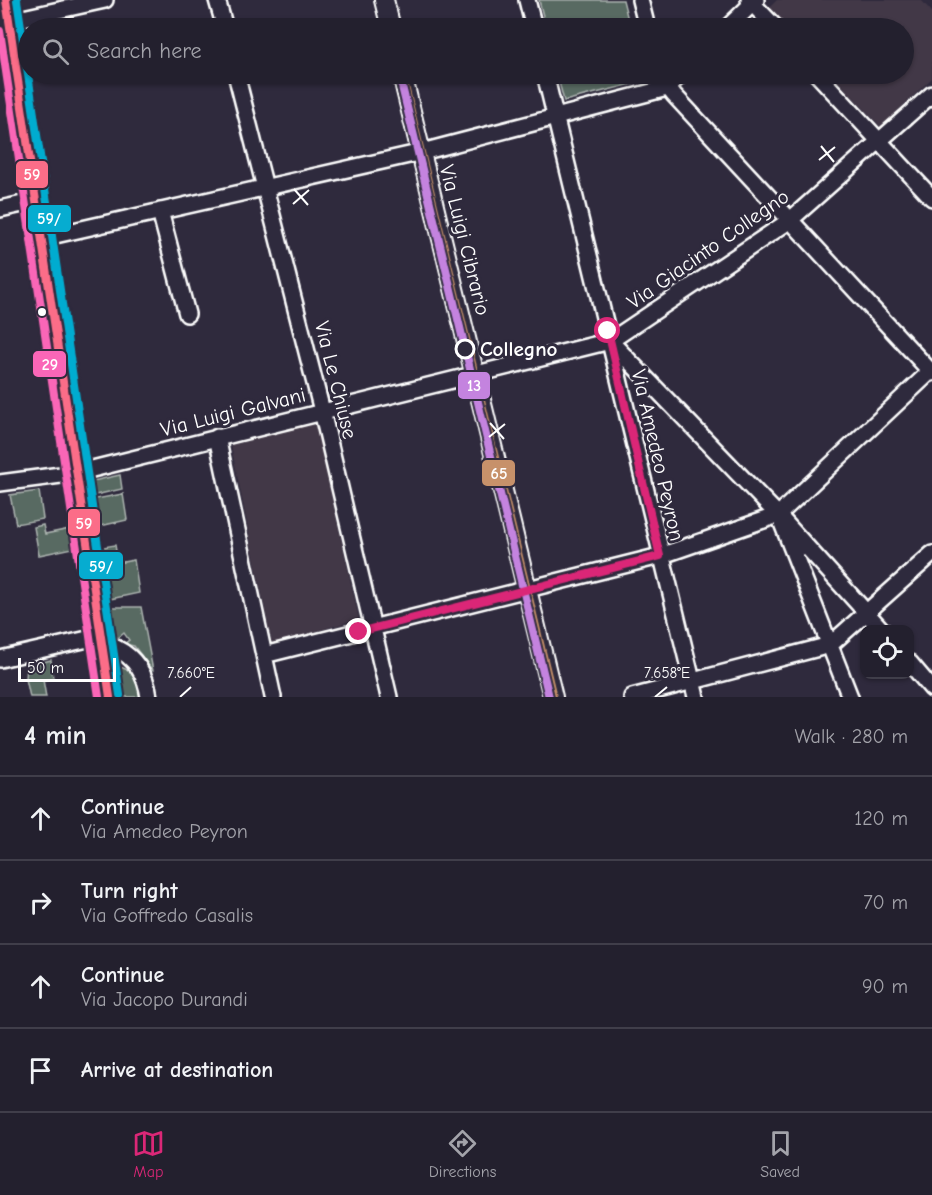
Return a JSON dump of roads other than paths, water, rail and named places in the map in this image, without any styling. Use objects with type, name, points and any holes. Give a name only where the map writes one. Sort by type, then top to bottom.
[{"type":"street","points":[[6,0],[5,23],[42,238],[110,697]]},
{"type":"street","points":[[27,18],[105,0]]},
{"type":"street","points":[[217,0],[222,18]]},
{"type":"street","points":[[384,0],[388,18]]},
{"type":"street","points":[[527,0],[532,18]]},
{"type":"street","points":[[640,0],[644,18]]},
{"type":"street","points":[[736,18],[752,1],[767,18]]},
{"type":"street","name":"Via Le Chiuse","points":[[239,84],[322,411],[389,697]]},
{"type":"street","name":"Via Luigi Cibrario","points":[[404,84],[475,375]]},
{"type":"street","name":"Via Amedeo Peyron","points":[[547,84],[694,690]]},
{"type":"street","points":[[264,655],[660,556],[778,515],[931,372],[664,84]]},
{"type":"street","points":[[42,238],[421,152],[667,88],[671,84]]},
{"type":"street","points":[[826,84],[932,198]]},
{"type":"street","name":"Via Giacinto Collegno","points":[[475,375],[610,341],[789,221],[881,142],[932,94]]},
{"type":"street","points":[[0,209],[36,201]]},
{"type":"street","points":[[160,211],[187,315]]},
{"type":"street","points":[[610,341],[778,515],[878,625]]},
{"type":"street","points":[[475,375],[487,385],[495,407],[502,439],[495,460],[552,697]]},
{"type":"street","name":"Via Luigi Galvani","points":[[0,483],[76,473],[475,375]]},
{"type":"street","points":[[217,437],[273,697]]},
{"type":"street","points":[[778,515],[850,697]]},
{"type":"street","points":[[633,697],[694,690],[830,645],[932,554]]},
{"type":"street","points":[[0,659],[102,643],[116,648],[143,671],[150,697]]},
{"type":"street","points":[[914,669],[932,690]]},
{"type":"place","name":"Collegno","points":[[465,349]]}]
